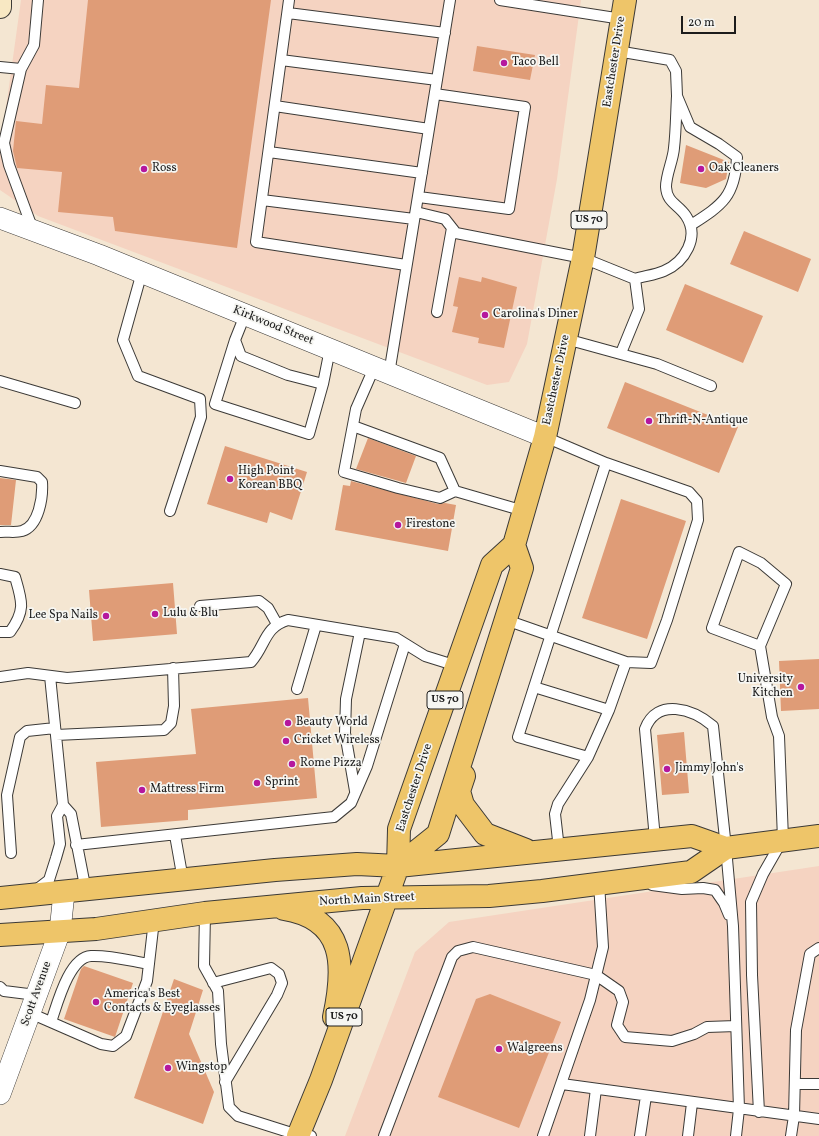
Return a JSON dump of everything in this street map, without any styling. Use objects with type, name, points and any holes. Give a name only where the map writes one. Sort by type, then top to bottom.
[{"type":"main road","name":"Eastchester Drive","points":[[398,866],[399,829],[492,565],[514,545],[545,437],[583,258],[624,9]]},
{"type":"main road","name":"US 70","points":[[302,1136],[398,866],[438,834],[522,568],[514,545]]},
{"type":"main road","points":[[474,723],[478,737],[459,791],[463,805],[486,834],[530,851]]},
{"type":"main road","name":"North Main Street","points":[[0,898],[86,891],[275,870],[349,865],[398,866],[530,851],[692,836],[726,848]]},
{"type":"main road","name":"North Main Street","points":[[0,935],[96,929],[205,913],[362,898],[489,896],[542,891],[691,872],[726,848],[783,839],[819,836]]},
{"type":"main road","points":[[273,907],[291,910],[321,923],[331,933],[339,953],[339,977],[336,1007],[321,1080]]},
{"type":"street","points":[[0,0],[0,7]]},
{"type":"street","name":"Kirkwood Street","points":[[0,218],[142,272],[545,437]]},
{"type":"street","name":"Scott Avenue","points":[[1,1089],[7,1054],[33,1004],[60,931],[64,893]]},
{"type":"lane","points":[[33,230],[9,165],[4,143],[21,69],[34,45],[38,0]]},
{"type":"lane","points":[[289,0],[256,242],[406,265]]},
{"type":"lane","points":[[450,0],[406,265],[382,371],[356,408],[344,472],[398,488],[440,498],[455,491],[524,511]]},
{"type":"lane","points":[[500,0],[624,9]]},
{"type":"lane","points":[[288,13],[445,33]]},
{"type":"lane","points":[[262,200],[445,219],[456,233],[583,258],[635,279],[665,271],[683,257],[689,248],[692,235],[690,225],[685,214],[668,198],[666,186],[674,148],[677,96],[676,71],[670,60],[617,51]]},
{"type":"lane","points":[[281,60],[437,80]]},
{"type":"lane","points":[[0,67],[21,69]]},
{"type":"lane","points":[[418,196],[510,209],[524,106],[435,94]]},
{"type":"lane","points":[[677,96],[690,127],[719,144],[736,157],[736,174],[728,194],[718,208],[690,225]]},
{"type":"lane","points":[[275,106],[429,129]]},
{"type":"lane","points":[[268,152],[422,173]]},
{"type":"lane","points":[[437,312],[452,228]]},
{"type":"lane","points":[[142,272],[123,340],[138,376],[200,399],[309,434],[323,384],[330,350]]},
{"type":"lane","points":[[620,353],[639,309],[635,279]]},
{"type":"lane","points":[[215,404],[234,340],[245,315]]},
{"type":"lane","points":[[566,339],[657,364],[711,386]]},
{"type":"lane","points":[[234,340],[240,356],[288,375],[323,384]]},
{"type":"lane","points":[[0,381],[75,403]]},
{"type":"lane","points":[[170,511],[201,417],[200,399]]},
{"type":"lane","points":[[353,426],[440,458],[455,491]]},
{"type":"lane","points":[[506,620],[626,662],[651,662],[667,620],[698,520],[697,501],[690,492],[606,463],[545,437]]},
{"type":"lane","points":[[588,757],[518,737],[606,463]]},
{"type":"lane","points":[[0,471],[37,477],[42,482],[43,491],[39,511],[33,523],[23,531],[0,532]]},
{"type":"lane","points":[[758,1112],[752,975],[751,902],[763,874],[783,839],[779,736],[772,717],[760,646],[786,584],[761,563],[739,552],[712,628],[760,646]]},
{"type":"lane","points":[[0,574],[15,577],[23,603],[19,620],[10,632],[0,632]]},
{"type":"lane","points":[[200,606],[259,601],[268,608],[277,624]]},
{"type":"lane","points":[[0,677],[28,673],[67,678],[251,662],[258,654],[269,630],[277,624],[288,620],[396,638],[425,656],[457,666]]},
{"type":"lane","points":[[297,689],[316,625]]},
{"type":"lane","points":[[355,791],[345,733],[346,698],[360,632]]},
{"type":"lane","points":[[76,845],[334,817],[351,802],[366,766],[405,644]]},
{"type":"lane","points":[[559,849],[555,814],[558,804],[588,757],[609,710],[626,662]]},
{"type":"lane","points":[[11,853],[7,795],[20,737],[27,731],[56,732],[164,730],[171,723],[174,706],[173,668]]},
{"type":"lane","points":[[30,895],[49,880],[60,844],[57,816],[63,805],[50,676]]},
{"type":"lane","points":[[534,687],[609,710]]},
{"type":"lane","points":[[655,840],[645,729],[648,721],[659,712],[675,708],[688,710],[703,717],[713,726],[733,926],[739,1109],[736,1136]]},
{"type":"lane","points":[[63,805],[71,814],[86,891]]},
{"type":"lane","points":[[175,835],[183,881]]},
{"type":"lane","points":[[624,880],[682,889],[703,888],[715,890],[724,903],[733,926]]},
{"type":"lane","points":[[543,1136],[562,1084],[603,947],[599,883]]},
{"type":"lane","points":[[205,913],[204,966],[218,991],[225,1082],[229,1107],[238,1116],[302,1136]]},
{"type":"lane","points":[[0,987],[4,991],[33,1004],[51,1022],[101,1044],[113,1046],[126,1036],[147,981],[154,920]]},
{"type":"lane","points":[[384,1136],[452,957],[458,951],[473,947],[596,974],[619,991],[623,1002],[617,1025],[625,1037],[672,1041],[694,1034],[707,1027],[736,1026]]},
{"type":"lane","points":[[791,1136],[794,1116],[796,1030],[810,954],[819,948]]},
{"type":"lane","points":[[51,1022],[69,974],[78,963],[89,956],[149,964]]},
{"type":"lane","points":[[213,983],[271,968],[279,974],[282,983],[277,995],[225,1082]]},
{"type":"lane","points":[[562,1084],[819,1120]]},
{"type":"lane","points":[[795,1084],[819,1084]]},
{"type":"lane","points":[[590,1136],[596,1089]]},
{"type":"lane","points":[[640,1136],[646,1096]]},
{"type":"lane","points":[[688,1136],[692,1103]]},
{"type":"shaded area","points":[[21,0],[581,0],[557,179],[527,344],[509,382],[487,385],[38,216],[0,190],[0,151]]},
{"type":"shaded area","points":[[819,866],[819,1136],[345,1136],[415,952],[449,922]]},
{"type":"building","points":[[88,0],[271,0],[237,248],[115,231],[113,217],[58,212],[62,172],[17,168],[13,151],[16,121],[42,124],[46,85],[79,88]]},
{"type":"building","name":"Taco Bell","points":[[477,46],[535,55],[530,80],[473,71]]},
{"type":"building","points":[[686,145],[729,162],[726,179],[706,188],[680,183]]},
{"type":"building","points":[[744,231],[811,259],[798,292],[730,264]]},
{"type":"building","points":[[459,277],[481,282],[482,277],[517,287],[504,348],[478,343],[479,338],[452,332],[458,307],[453,306]]},
{"type":"building","points":[[685,284],[763,316],[743,363],[666,330]]},
{"type":"building","points":[[625,382],[738,427],[719,473],[607,428]]},
{"type":"building","points":[[368,438],[416,456],[406,483],[356,469]]},
{"type":"building","points":[[225,446],[307,472],[292,520],[270,512],[267,523],[207,504]]},
{"type":"building","points":[[0,478],[16,480],[11,525],[0,525]]},
{"type":"building","points":[[351,481],[438,504],[445,503],[456,505],[448,551],[335,530],[343,485],[350,486]]},
{"type":"building","points":[[621,499],[686,521],[647,639],[582,618]]},
{"type":"building","points":[[173,583],[177,634],[93,641],[89,590]]},
{"type":"building","points":[[819,659],[819,709],[781,711],[779,661]]},
{"type":"building","points":[[308,698],[317,798],[188,810],[188,820],[101,827],[96,762],[196,754],[191,709]]},
{"type":"building","points":[[684,732],[689,793],[662,795],[657,735]]},
{"type":"building","points":[[84,966],[133,983],[115,1037],[64,1019],[81,969]]},
{"type":"building","points":[[174,979],[203,990],[189,1034],[214,1092],[203,1124],[134,1098]]},
{"type":"building","points":[[490,994],[561,1022],[519,1128],[438,1097],[476,999]]},
{"type":"place","name":"Taco Bell","points":[[504,63]]},
{"type":"place","name":"Ross","points":[[144,169]]},
{"type":"place","name":"Oak Cleaners","points":[[701,169]]},
{"type":"place","name":"Carolina's Diner","points":[[485,315]]},
{"type":"place","name":"Thrift-N-Antique","points":[[649,421]]},
{"type":"place","name":"High Point Korean BBQ","points":[[230,479]]},
{"type":"place","name":"Firestone","points":[[398,525]]},
{"type":"place","name":"Lulu & Blu","points":[[155,614]]},
{"type":"place","name":"Lee Spa Nails","points":[[106,616]]},
{"type":"place","name":"University Kitchen","points":[[801,687]]},
{"type":"place","name":"Beauty World","points":[[288,723]]},
{"type":"place","name":"Cricket Wireless","points":[[286,741]]},
{"type":"place","name":"Rome Pizza","points":[[292,764]]},
{"type":"place","name":"Jimmy John's","points":[[667,769]]},
{"type":"place","name":"Sprint","points":[[257,783]]},
{"type":"place","name":"Mattress Firm","points":[[142,790]]},
{"type":"place","name":"America's Best Contacts & Eyeglasses","points":[[96,1002]]},
{"type":"place","name":"Walgreens","points":[[499,1049]]},
{"type":"place","name":"Wingstop","points":[[168,1068]]}]
